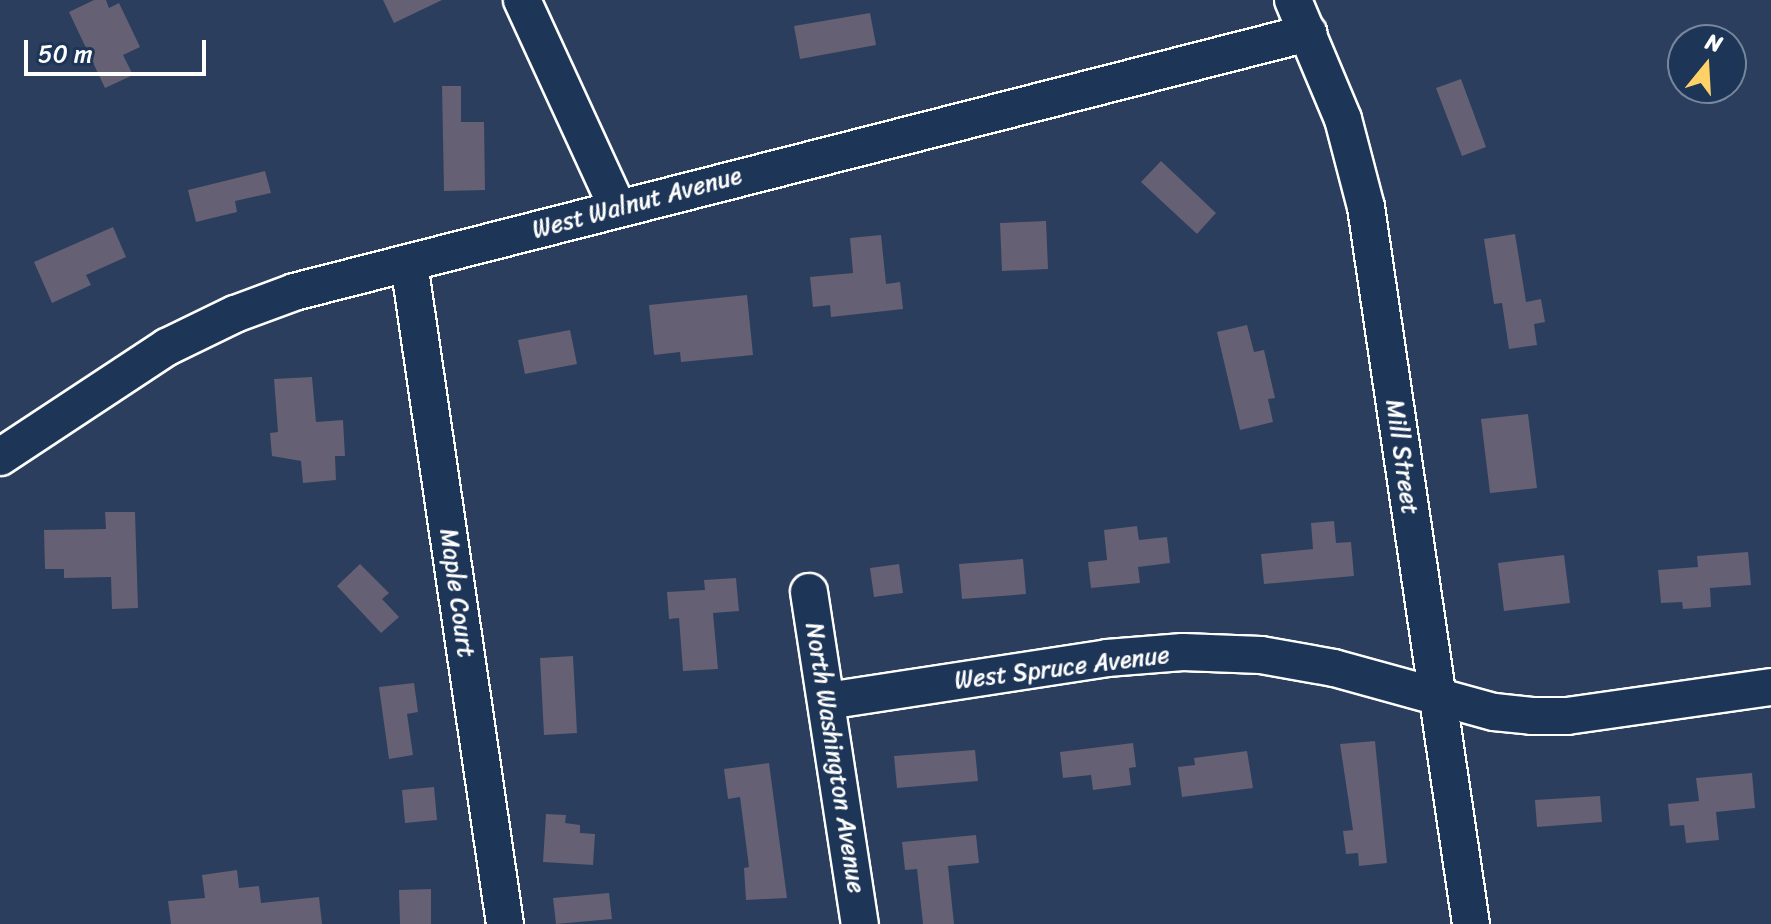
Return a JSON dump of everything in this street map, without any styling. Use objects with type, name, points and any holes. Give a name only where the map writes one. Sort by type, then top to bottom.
[{"type":"street","points":[[522,0],[617,207]]},
{"type":"street","name":"Mill Street","points":[[1293,0],[1343,119],[1366,207],[1471,924]]},
{"type":"street","name":"West Walnut Avenue","points":[[0,457],[167,347],[235,314],[617,207],[1308,33]]},
{"type":"street","name":"Maple Court","points":[[409,263],[505,924]]},
{"type":"street","name":"North Washington Avenue","points":[[809,592],[860,924]]},
{"type":"street","name":"West Spruce Avenue","points":[[827,701],[1107,658],[1183,652],[1261,655],[1494,712],[1567,716],[1771,687]]},
{"type":"building","points":[[94,0],[106,0],[109,8],[119,3],[140,47],[123,55],[133,75],[105,88],[69,12]]},
{"type":"building","points":[[383,0],[442,0],[394,23]]},
{"type":"building","points":[[870,13],[876,45],[800,59],[794,26]]},
{"type":"building","points":[[1461,79],[1486,147],[1462,156],[1436,88]]},
{"type":"building","points":[[442,86],[461,86],[461,122],[484,122],[485,190],[444,191]]},
{"type":"building","points":[[1161,161],[1216,213],[1197,234],[1141,182]]},
{"type":"building","points":[[265,171],[271,193],[235,201],[237,212],[196,222],[188,190]]},
{"type":"building","points":[[1046,221],[1048,269],[1002,271],[1000,223]]},
{"type":"building","points":[[113,227],[126,257],[86,275],[91,285],[52,303],[34,262]]},
{"type":"building","points":[[1515,234],[1526,302],[1541,299],[1545,322],[1534,324],[1537,345],[1509,349],[1502,303],[1494,304],[1484,239]]},
{"type":"building","points":[[881,235],[886,284],[900,282],[903,309],[831,317],[830,305],[813,307],[810,277],[853,273],[850,238]]},
{"type":"building","points":[[747,295],[753,355],[681,362],[680,352],[654,355],[649,305]]},
{"type":"building","points":[[1247,325],[1254,352],[1264,350],[1275,398],[1268,399],[1273,422],[1240,430],[1217,332]]},
{"type":"building","points":[[570,330],[577,364],[525,374],[518,340]]},
{"type":"building","points":[[312,377],[316,422],[343,420],[345,456],[335,456],[336,480],[303,483],[301,461],[272,456],[270,433],[278,432],[274,379]]},
{"type":"building","points":[[1528,414],[1537,488],[1490,493],[1481,419]]},
{"type":"building","points":[[105,512],[135,512],[138,608],[112,609],[111,577],[64,578],[64,569],[45,569],[44,530],[106,529]]},
{"type":"building","points":[[1334,521],[1336,543],[1351,542],[1354,576],[1264,584],[1261,554],[1313,549],[1311,523]]},
{"type":"building","points":[[1137,526],[1139,540],[1167,537],[1170,563],[1138,567],[1140,583],[1091,588],[1088,562],[1107,560],[1104,530]]},
{"type":"building","points":[[1748,552],[1751,585],[1710,588],[1711,607],[1683,609],[1682,602],[1661,603],[1658,570],[1698,567],[1697,556]]},
{"type":"building","points":[[1564,555],[1570,603],[1504,611],[1498,563]]},
{"type":"building","points":[[1023,559],[1026,594],[962,599],[959,564]]},
{"type":"building","points":[[360,564],[389,593],[382,599],[399,617],[381,633],[337,586]]},
{"type":"building","points":[[899,564],[903,593],[874,597],[870,568]]},
{"type":"building","points":[[736,578],[739,611],[713,613],[718,669],[683,671],[679,618],[669,619],[667,592],[705,590],[704,580]]},
{"type":"building","points":[[573,656],[577,733],[544,735],[540,658]]},
{"type":"building","points":[[414,683],[418,712],[407,714],[413,755],[389,759],[379,687]]},
{"type":"building","points":[[1375,741],[1387,863],[1359,866],[1358,853],[1346,854],[1343,831],[1353,830],[1340,744]]},
{"type":"building","points":[[1133,743],[1136,767],[1129,768],[1131,785],[1093,790],[1091,775],[1063,778],[1060,752]]},
{"type":"building","points":[[975,750],[978,781],[897,788],[894,756]]},
{"type":"building","points":[[1247,751],[1253,788],[1182,797],[1178,767],[1195,765],[1194,758]]},
{"type":"building","points":[[769,763],[787,898],[746,900],[744,868],[749,867],[740,797],[728,799],[724,769]]},
{"type":"building","points":[[1752,773],[1755,808],[1716,812],[1719,840],[1686,843],[1684,825],[1670,826],[1668,804],[1699,801],[1696,778]]},
{"type":"building","points":[[434,787],[437,820],[405,823],[402,790]]},
{"type":"building","points":[[1600,796],[1602,822],[1537,827],[1535,800]]},
{"type":"building","points":[[546,814],[566,815],[565,823],[580,825],[580,833],[595,834],[593,865],[543,862]]},
{"type":"building","points":[[976,835],[979,863],[948,866],[954,924],[923,924],[917,869],[905,870],[902,842]]},
{"type":"building","points":[[237,870],[239,888],[259,886],[261,903],[319,897],[322,924],[171,924],[168,901],[205,898],[202,875]]},
{"type":"building","points":[[431,889],[431,924],[400,924],[399,890]]},
{"type":"building","points":[[609,893],[612,919],[556,924],[553,898]]}]
